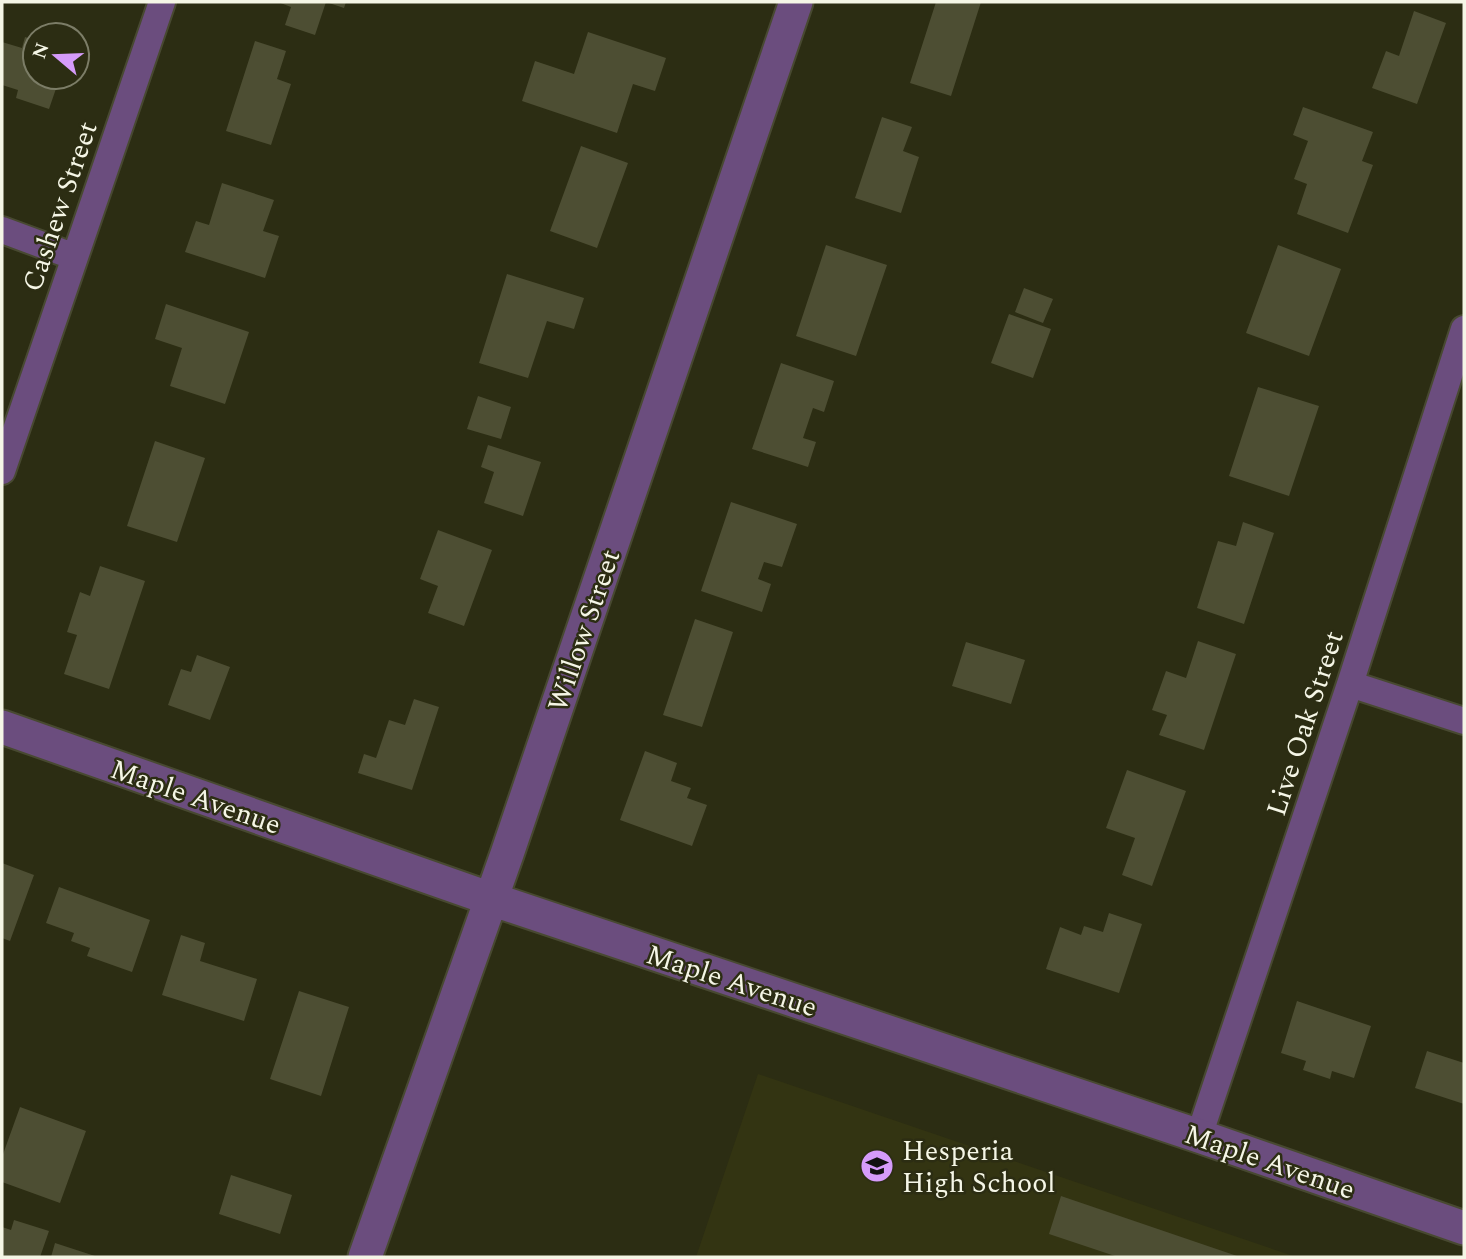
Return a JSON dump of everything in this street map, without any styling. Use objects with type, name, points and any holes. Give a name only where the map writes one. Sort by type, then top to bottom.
[{"type":"street","name":"Cashew Street","points":[[2,471],[162,2]]},
{"type":"street","name":"Willow Street","points":[[365,1257],[491,899],[796,2]]},
{"type":"street","points":[[2,230],[75,257]]},
{"type":"street","name":"Live Oak Street","points":[[1199,1136],[1350,684],[1464,329]]},
{"type":"street","points":[[1350,684],[1464,721]]},
{"type":"street","name":"Maple Avenue","points":[[2,727],[491,899],[1199,1136],[1464,1228]]},
{"type":"shaded area","name":"Hesperia High School","points":[[758,1074],[1296,1257],[696,1257]]},
{"type":"building","points":[[278,2],[326,2],[315,35],[285,25],[291,7]]},
{"type":"building","points":[[326,2],[346,2],[344,8]]},
{"type":"building","points":[[936,2],[981,2],[951,96],[910,83]]},
{"type":"building","points":[[1414,11],[1446,23],[1417,104],[1372,88],[1386,51],[1399,56]]},
{"type":"building","points":[[588,32],[666,58],[655,91],[633,84],[617,133],[522,101],[535,61],[574,74]]},
{"type":"building","points":[[255,41],[286,51],[277,79],[291,84],[271,145],[226,131]]},
{"type":"building","points":[[2,42],[21,48],[21,91],[55,91],[49,109],[16,98],[18,90],[2,85]]},
{"type":"building","points":[[1303,107],[1373,132],[1362,161],[1373,165],[1348,233],[1297,214],[1307,184],[1294,179],[1308,141],[1293,135]]},
{"type":"building","points":[[882,117],[912,127],[903,151],[919,157],[901,213],[855,198]]},
{"type":"building","points":[[581,146],[628,163],[597,248],[550,231]]},
{"type":"building","points":[[222,183],[274,200],[263,231],[279,236],[265,278],[185,252],[196,221],[209,225]]},
{"type":"building","points":[[826,245],[887,265],[856,356],[796,336]]},
{"type":"building","points":[[1278,245],[1341,269],[1309,356],[1246,333]]},
{"type":"building","points":[[507,274],[584,298],[574,329],[547,321],[528,378],[479,363]]},
{"type":"building","points":[[1024,288],[1053,299],[1043,323],[1015,312]]},
{"type":"building","points":[[166,304],[249,332],[225,404],[170,386],[182,348],[155,339]]},
{"type":"building","points":[[1009,314],[1051,329],[1033,378],[991,363]]},
{"type":"building","points":[[781,363],[834,381],[824,412],[813,408],[803,438],[816,442],[808,467],[752,449]]},
{"type":"building","points":[[1258,387],[1319,406],[1289,496],[1229,476]]},
{"type":"building","points":[[478,396],[511,407],[501,439],[467,429]]},
{"type":"building","points":[[155,441],[205,458],[177,542],[127,526]]},
{"type":"building","points":[[488,445],[541,462],[523,516],[484,503],[494,472],[481,467]]},
{"type":"building","points":[[731,502],[797,524],[782,567],[764,562],[758,579],[771,584],[762,612],[701,591]]},
{"type":"building","points":[[1243,522],[1274,533],[1244,624],[1197,608],[1218,541],[1236,546]]},
{"type":"building","points":[[438,530],[492,550],[464,626],[428,613],[438,586],[420,579]]},
{"type":"building","points":[[100,566],[145,581],[109,689],[64,674],[77,635],[67,632],[80,592],[90,596]]},
{"type":"building","points":[[695,619],[733,632],[702,727],[663,715]]},
{"type":"building","points":[[1198,641],[1236,654],[1204,750],[1159,735],[1167,715],[1152,710],[1166,671],[1186,678]]},
{"type":"building","points":[[966,642],[1025,660],[1011,704],[952,686]]},
{"type":"building","points":[[197,655],[230,667],[210,720],[168,705],[181,669],[191,672]]},
{"type":"building","points":[[414,699],[439,707],[412,790],[358,773],[364,754],[376,758],[389,720],[405,725]]},
{"type":"building","points":[[645,751],[677,763],[671,781],[691,788],[687,798],[707,805],[692,846],[620,820]]},
{"type":"building","points":[[1127,770],[1186,791],[1152,886],[1122,875],[1135,838],[1106,828]]},
{"type":"building","points":[[2,863],[34,875],[10,941],[2,938]]},
{"type":"building","points":[[59,887],[150,920],[132,972],[87,956],[90,948],[71,941],[74,933],[46,923]]},
{"type":"building","points":[[1109,913],[1142,924],[1119,993],[1046,969],[1060,927],[1081,935],[1084,926],[1103,932]]},
{"type":"building","points":[[181,935],[205,943],[200,961],[257,979],[244,1021],[162,995]]},
{"type":"building","points":[[299,991],[349,1007],[321,1096],[270,1079]]},
{"type":"building","points":[[1297,1001],[1371,1026],[1354,1078],[1332,1071],[1330,1079],[1303,1070],[1306,1061],[1281,1053]]},
{"type":"building","points":[[1427,1051],[1464,1063],[1464,1104],[1415,1088]]},
{"type":"building","points":[[20,1107],[86,1131],[60,1203],[2,1182],[2,1157]]},
{"type":"building","points":[[231,1175],[292,1195],[280,1234],[219,1214]]},
{"type":"building","points":[[1061,1196],[1240,1257],[1118,1257],[1049,1234]]},
{"type":"building","points":[[14,1220],[49,1231],[40,1257],[2,1257],[2,1227],[11,1230]]},
{"type":"building","points":[[55,1243],[98,1257],[51,1257]]},
{"type":"place","name":"Hesperia High School","points":[[877,1166]]}]
